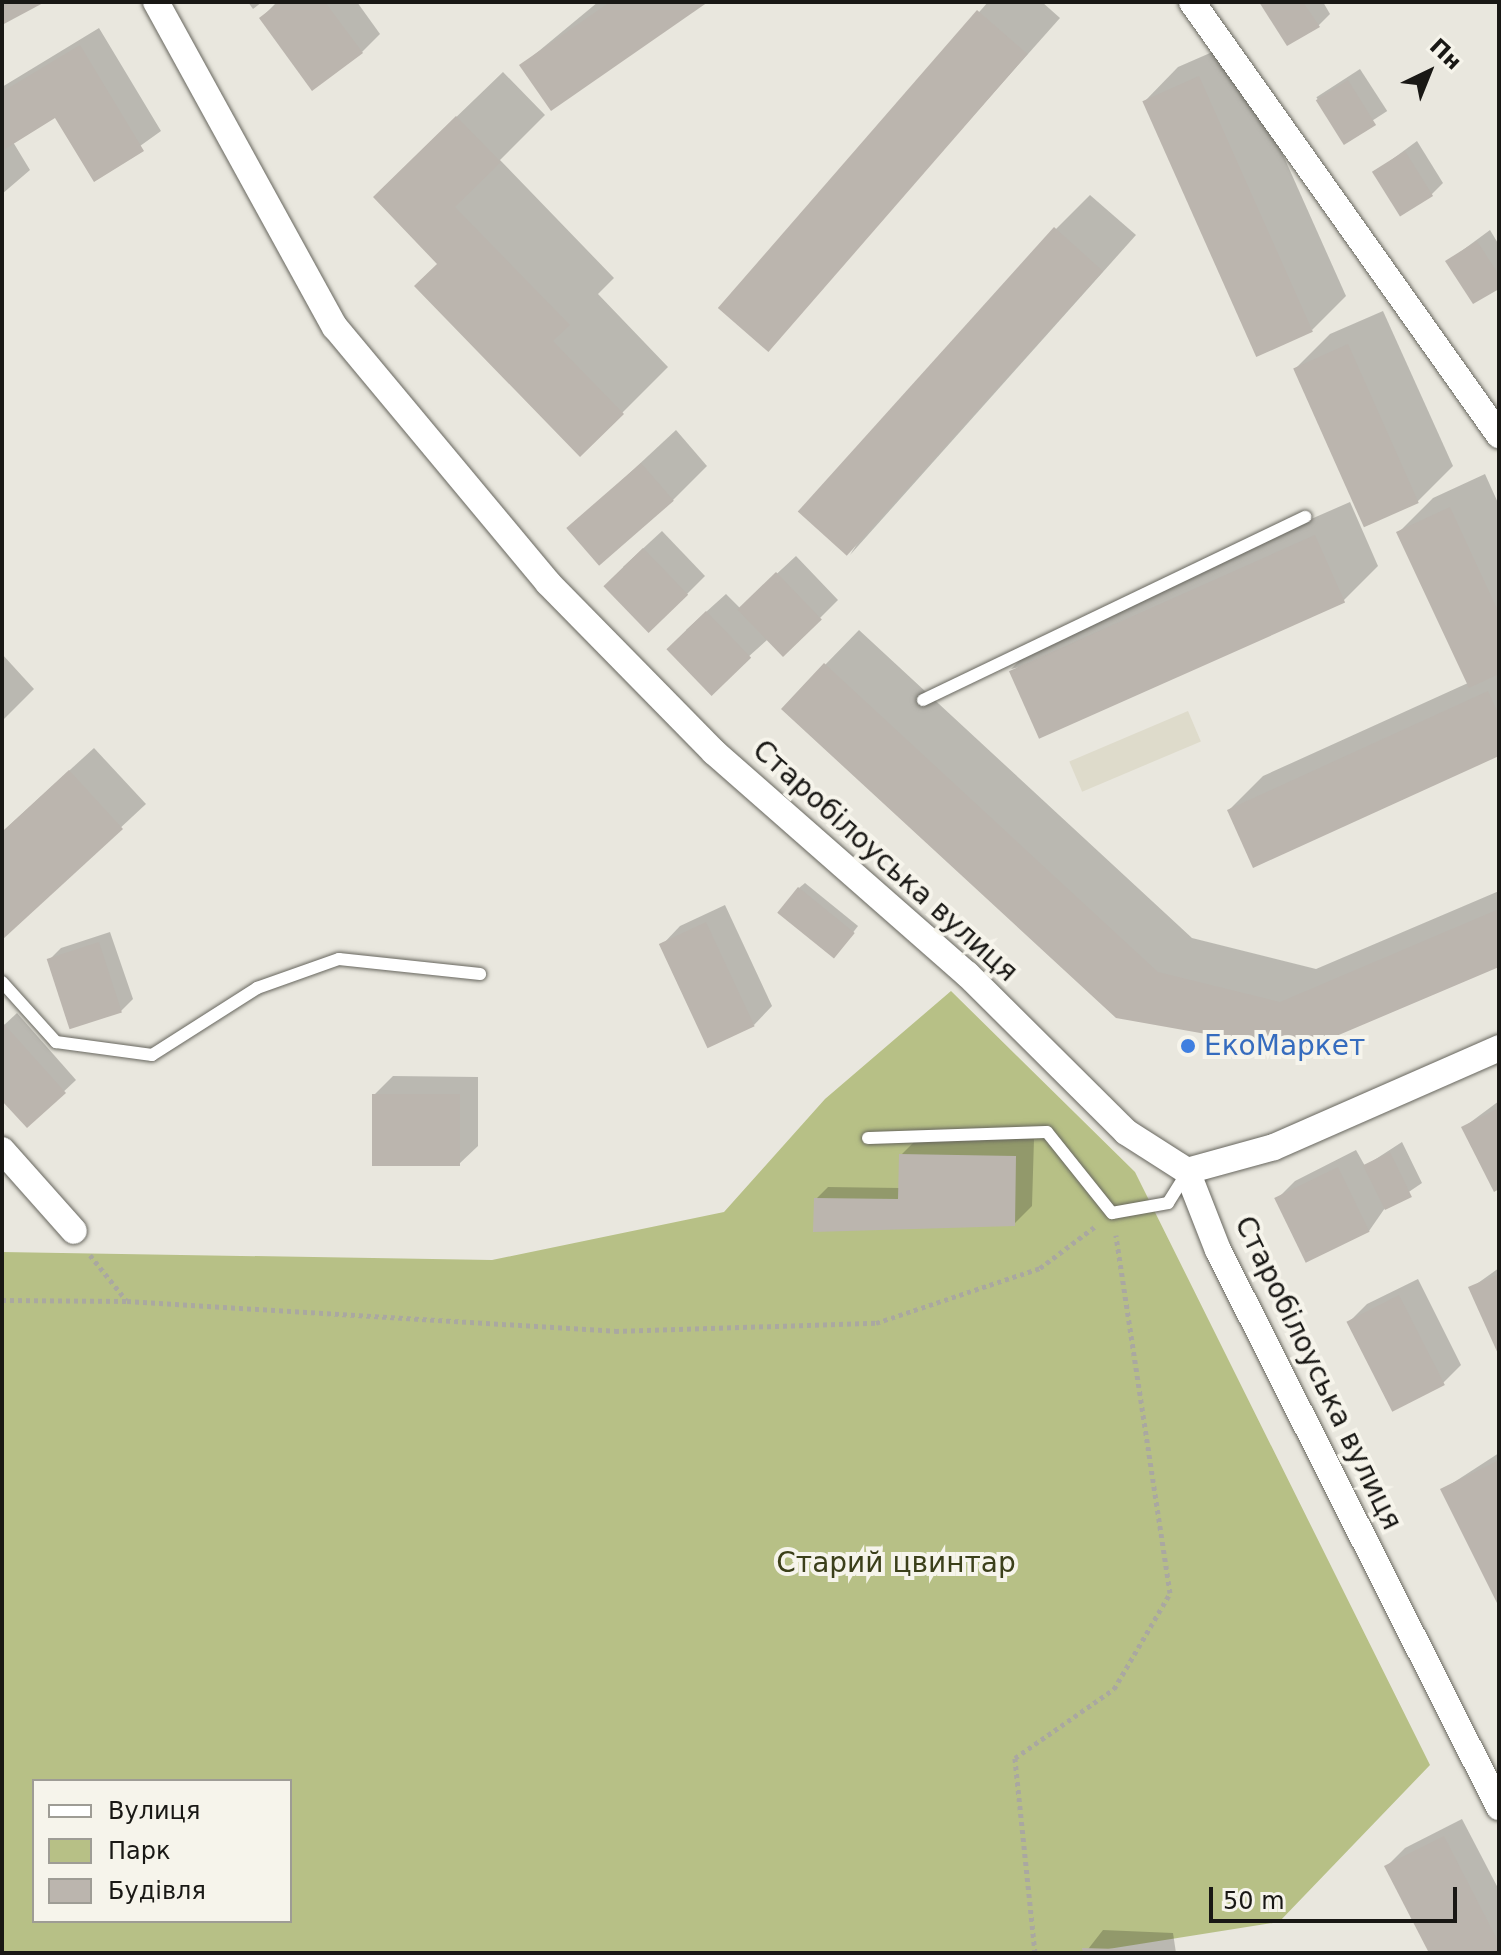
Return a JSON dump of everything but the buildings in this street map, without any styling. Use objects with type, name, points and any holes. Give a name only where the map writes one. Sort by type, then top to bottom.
[{"type":"street","name":"Старобілоуська вулиця","points":[[156,2],[335,327],[548,583],[714,752],[967,974],[1126,1132],[1187,1171],[1218,1250],[1499,1807]]},
{"type":"street","points":[[1192,2],[1499,435]]},
{"type":"street","points":[[1187,1171],[1274,1147],[1499,1048]]},
{"type":"street","points":[[2,1150],[74,1231]]},
{"type":"lane","points":[[923,700],[1305,517]]},
{"type":"lane","points":[[2,982],[56,1042],[152,1055],[257,988],[339,959],[480,974]]},
{"type":"lane","points":[[868,1138],[1047,1132],[1112,1213],[1168,1203],[1187,1171]]},
{"type":"path","points":[[2,1300],[127,1301],[615,1331],[876,1323],[1040,1268],[1112,1213],[1170,1593],[1114,1689],[1015,1758],[1035,1953]]},
{"type":"path","points":[[74,1231],[127,1301]]},
{"type":"shaded area","points":[[1188,711],[1201,741],[1082,792],[1069,761]]},
{"type":"green space","name":"Старий цвинтар","points":[[951,991],[1135,1172],[1430,1765],[1279,1922],[1083,1953],[2,1953],[2,1252],[492,1260],[724,1212],[825,1099]]},
{"type":"place","name":"ЕкоМаркет","points":[[1188,1046]]}]
